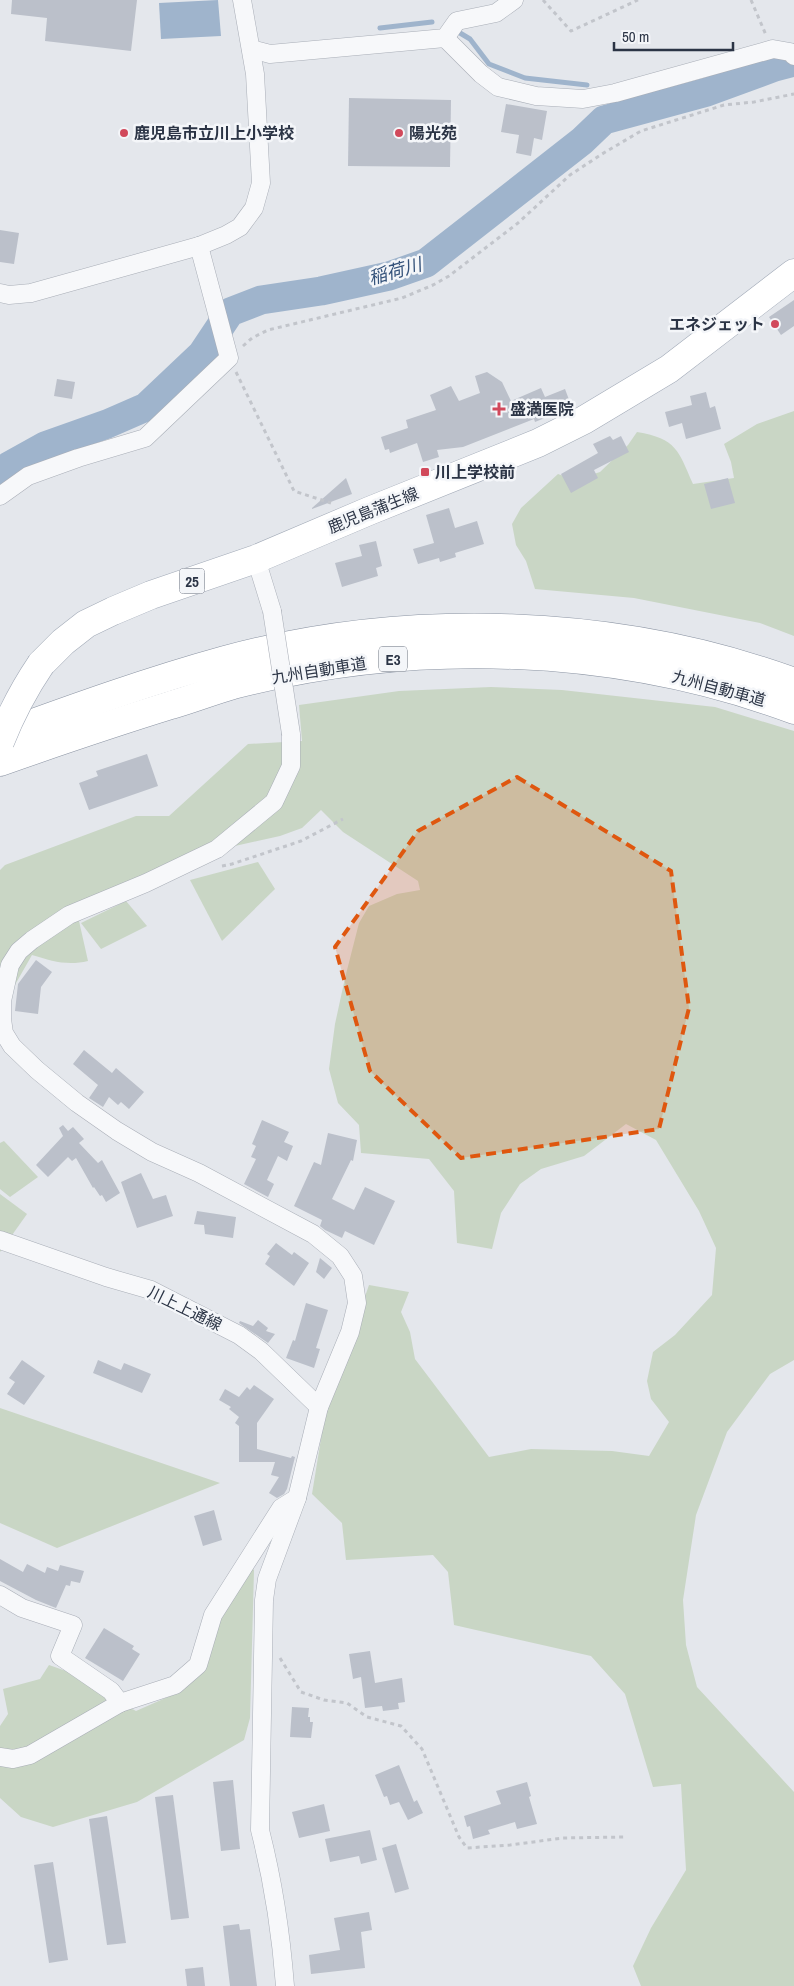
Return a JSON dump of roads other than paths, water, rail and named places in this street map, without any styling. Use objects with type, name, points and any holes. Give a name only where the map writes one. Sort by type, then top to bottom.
[{"type":"main road","name":"鹿児島蒲生線","points":[[0,742],[12,712],[41,664],[63,642],[95,620],[151,595],[256,559],[538,443],[584,420],[668,369],[794,273]]},
{"type":"main road","name":"九州自動車道","points":[[0,735],[96,701],[226,660],[302,644],[363,634],[423,629],[519,629],[600,636],[706,656],[771,673],[794,682]]},
{"type":"main road","name":"九州自動車道","points":[[0,762],[76,735],[233,685],[309,669],[422,656],[484,654],[534,656],[594,662],[698,681],[763,699],[794,710]]},
{"type":"street","points":[[0,293],[10,295],[30,293],[199,246],[240,227],[254,208],[261,184],[255,74],[242,0]]},
{"type":"street","points":[[251,49],[270,54],[444,38],[457,21],[496,13],[514,0]]},
{"type":"street","points":[[444,38],[481,74],[498,87],[536,96],[584,99],[785,52]]},
{"type":"street","points":[[0,496],[28,476],[78,458],[145,438],[228,353],[199,246]]},
{"type":"street","points":[[256,559],[272,611],[291,734],[291,766],[274,802],[217,849],[146,883],[69,915],[32,940],[19,951],[10,965],[2,1001],[2,1019],[4,1033],[12,1046],[36,1070],[76,1102],[117,1131],[152,1152],[199,1173],[313,1234],[340,1256],[353,1276],[357,1304],[350,1332],[319,1407],[297,1498],[267,1579],[264,1600],[260,1830],[269,1864],[277,1910],[285,1986]]},
{"type":"street","name":"川上上通線","points":[[0,1240],[106,1277],[152,1290],[239,1334],[260,1351],[319,1407]]},
{"type":"street","points":[[0,1757],[13,1759],[30,1755],[120,1703],[175,1686],[198,1665],[213,1615],[281,1508],[297,1498]]},
{"type":"street","points":[[0,1595],[22,1608],[73,1625],[60,1656],[111,1691],[120,1703]]},
{"type":"water","points":[[218,0],[221,36],[161,39],[159,3]]},
{"type":"waterway","points":[[380,28],[432,22]]},
{"type":"waterway","points":[[460,33],[470,39],[489,64],[525,78],[587,85]]},
{"type":"waterway","name":"稲荷川","points":[[0,473],[45,446],[107,424],[146,407],[202,354],[230,312],[261,300],[321,291],[389,276],[426,263],[582,141],[604,120],[707,92],[794,62]]},
{"type":"waterway","points":[[612,104],[624,114]]},
{"type":"place","name":"鹿児島市立川上小学校","points":[[124,133]]},
{"type":"place","name":"陽光苑","points":[[399,133]]},
{"type":"place","name":"エネジェット","points":[[775,324]]},
{"type":"place","name":"盛満医院","points":[[499,409]]},
{"type":"place","name":"川上学校前","points":[[425,472]]}]
